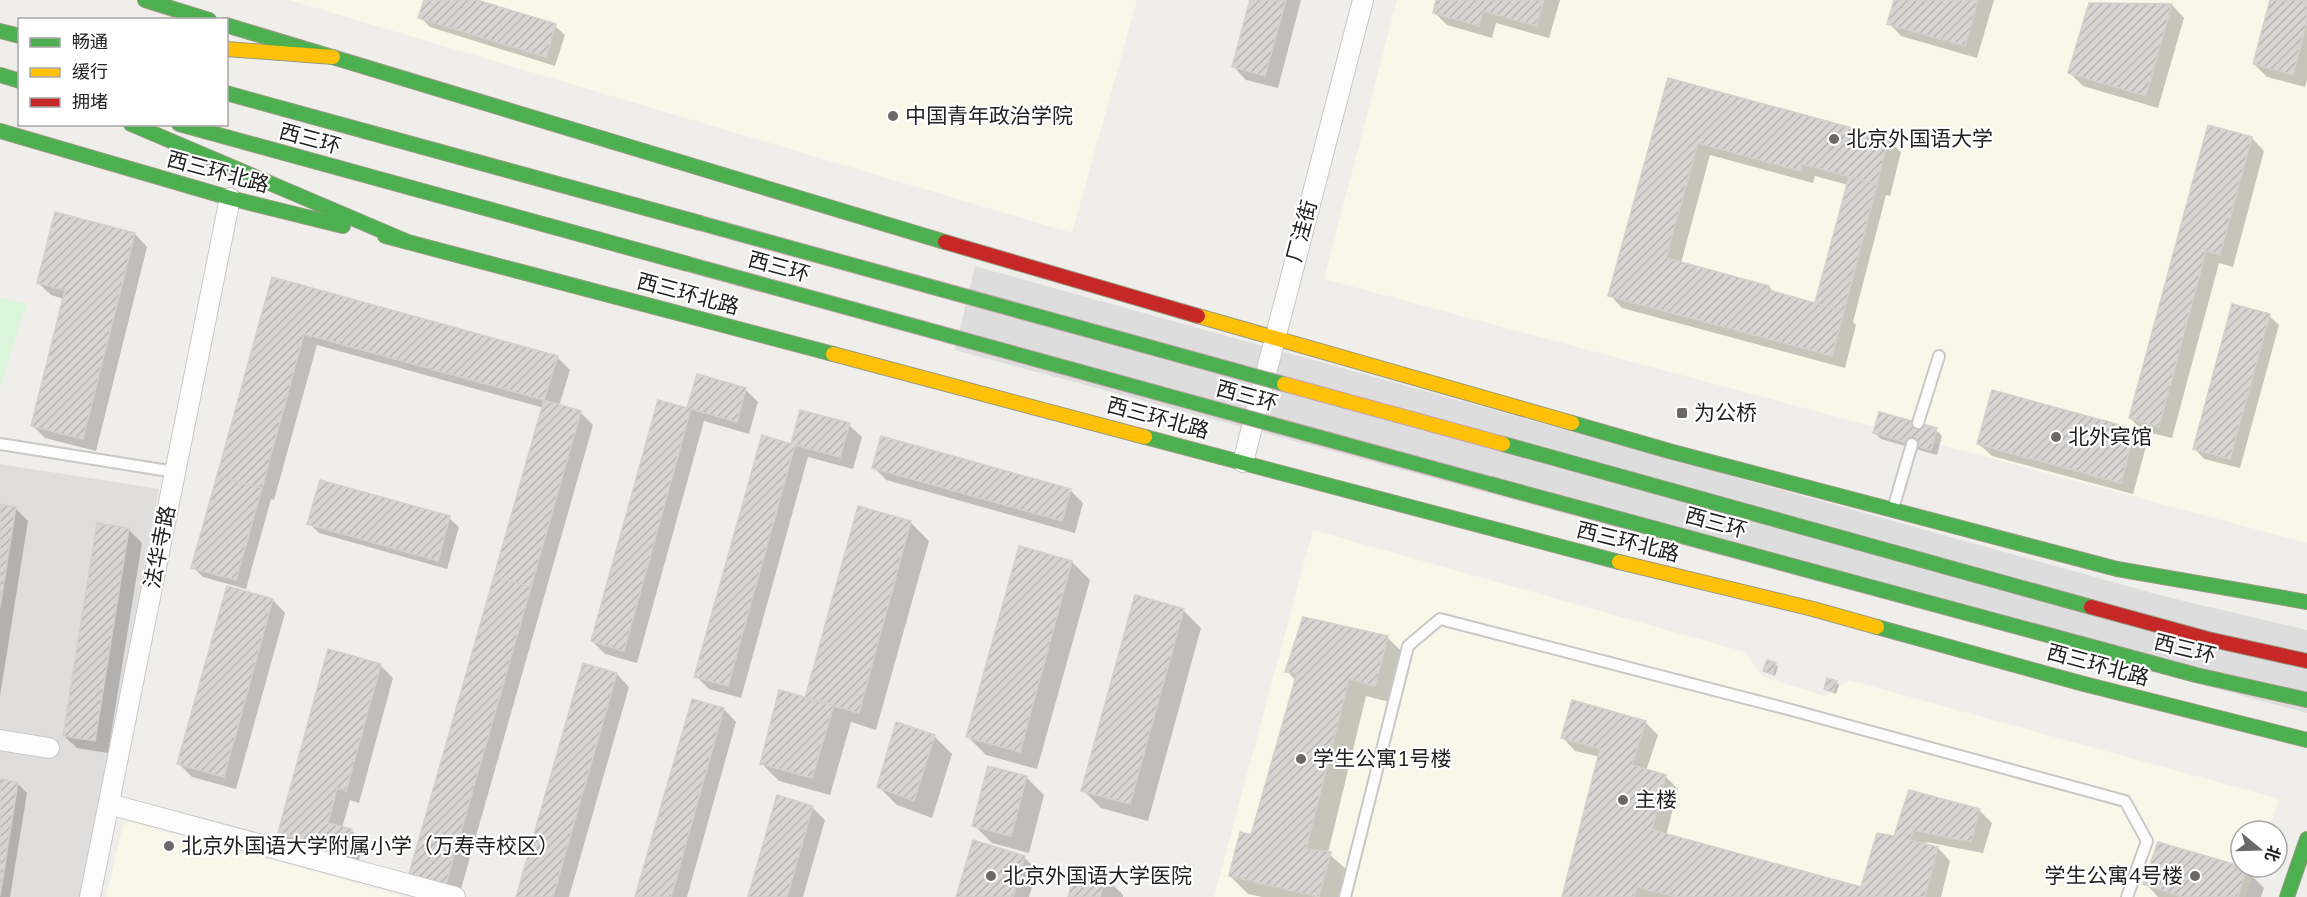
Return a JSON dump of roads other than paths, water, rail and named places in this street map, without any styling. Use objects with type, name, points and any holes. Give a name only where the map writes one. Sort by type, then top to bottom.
[{"type":"main road","points":[[145,0],[203,18]]},
{"type":"main road","points":[[228,26],[1054,275],[1275,336],[1669,451],[2117,569],[2307,602]]},
{"type":"main road","points":[[2,31],[18,35]]},
{"type":"main road","points":[[228,49],[333,57]]},
{"type":"main road","points":[[0,75],[18,80]]},
{"type":"main road","name":"西三环","points":[[228,94],[2208,639],[2307,661]]},
{"type":"main road","points":[[136,126],[408,242]]},
{"type":"main road","name":"西三环","points":[[186,126],[1490,484],[2173,668],[2307,700]]},
{"type":"main road","name":"西三环北路","points":[[0,131],[230,198],[408,242],[1633,566],[1813,609],[2073,681],[2307,740]]},
{"type":"main road","points":[[2287,897],[2307,839]]},
{"type":"street","name":"厂洼街","points":[[1243,462],[1363,0]]},
{"type":"street","name":"法华寺路","points":[[90,897],[230,198]]},
{"type":"street","points":[[0,740],[49,748]]},
{"type":"street","points":[[109,804],[455,897]]},
{"type":"lane","points":[[1918,423],[1938,356]]},
{"type":"lane","points":[[0,444],[175,472]]},
{"type":"lane","points":[[1893,509],[1912,444]]},
{"type":"lane","points":[[1345,897],[1408,646],[1440,619],[1784,708],[2126,801],[2147,841],[2127,897]]},
{"type":"place","name":"中国青年政治学院","points":[[893,116]]},
{"type":"place","name":"北京外国语大学","points":[[1834,139]]},
{"type":"place","name":"为公桥","points":[[1682,413]]},
{"type":"place","name":"北外宾馆","points":[[2056,437]]},
{"type":"place","name":"学生公寓1号楼","points":[[1301,759]]},
{"type":"place","name":"主楼","points":[[1623,800]]},
{"type":"place","name":"北京外国语大学附属小学（万寿寺校区）","points":[[169,846]]},
{"type":"place","name":"北京外国语大学医院","points":[[991,876]]},
{"type":"place","name":"学生公寓4号楼","points":[[2195,876]]}]
